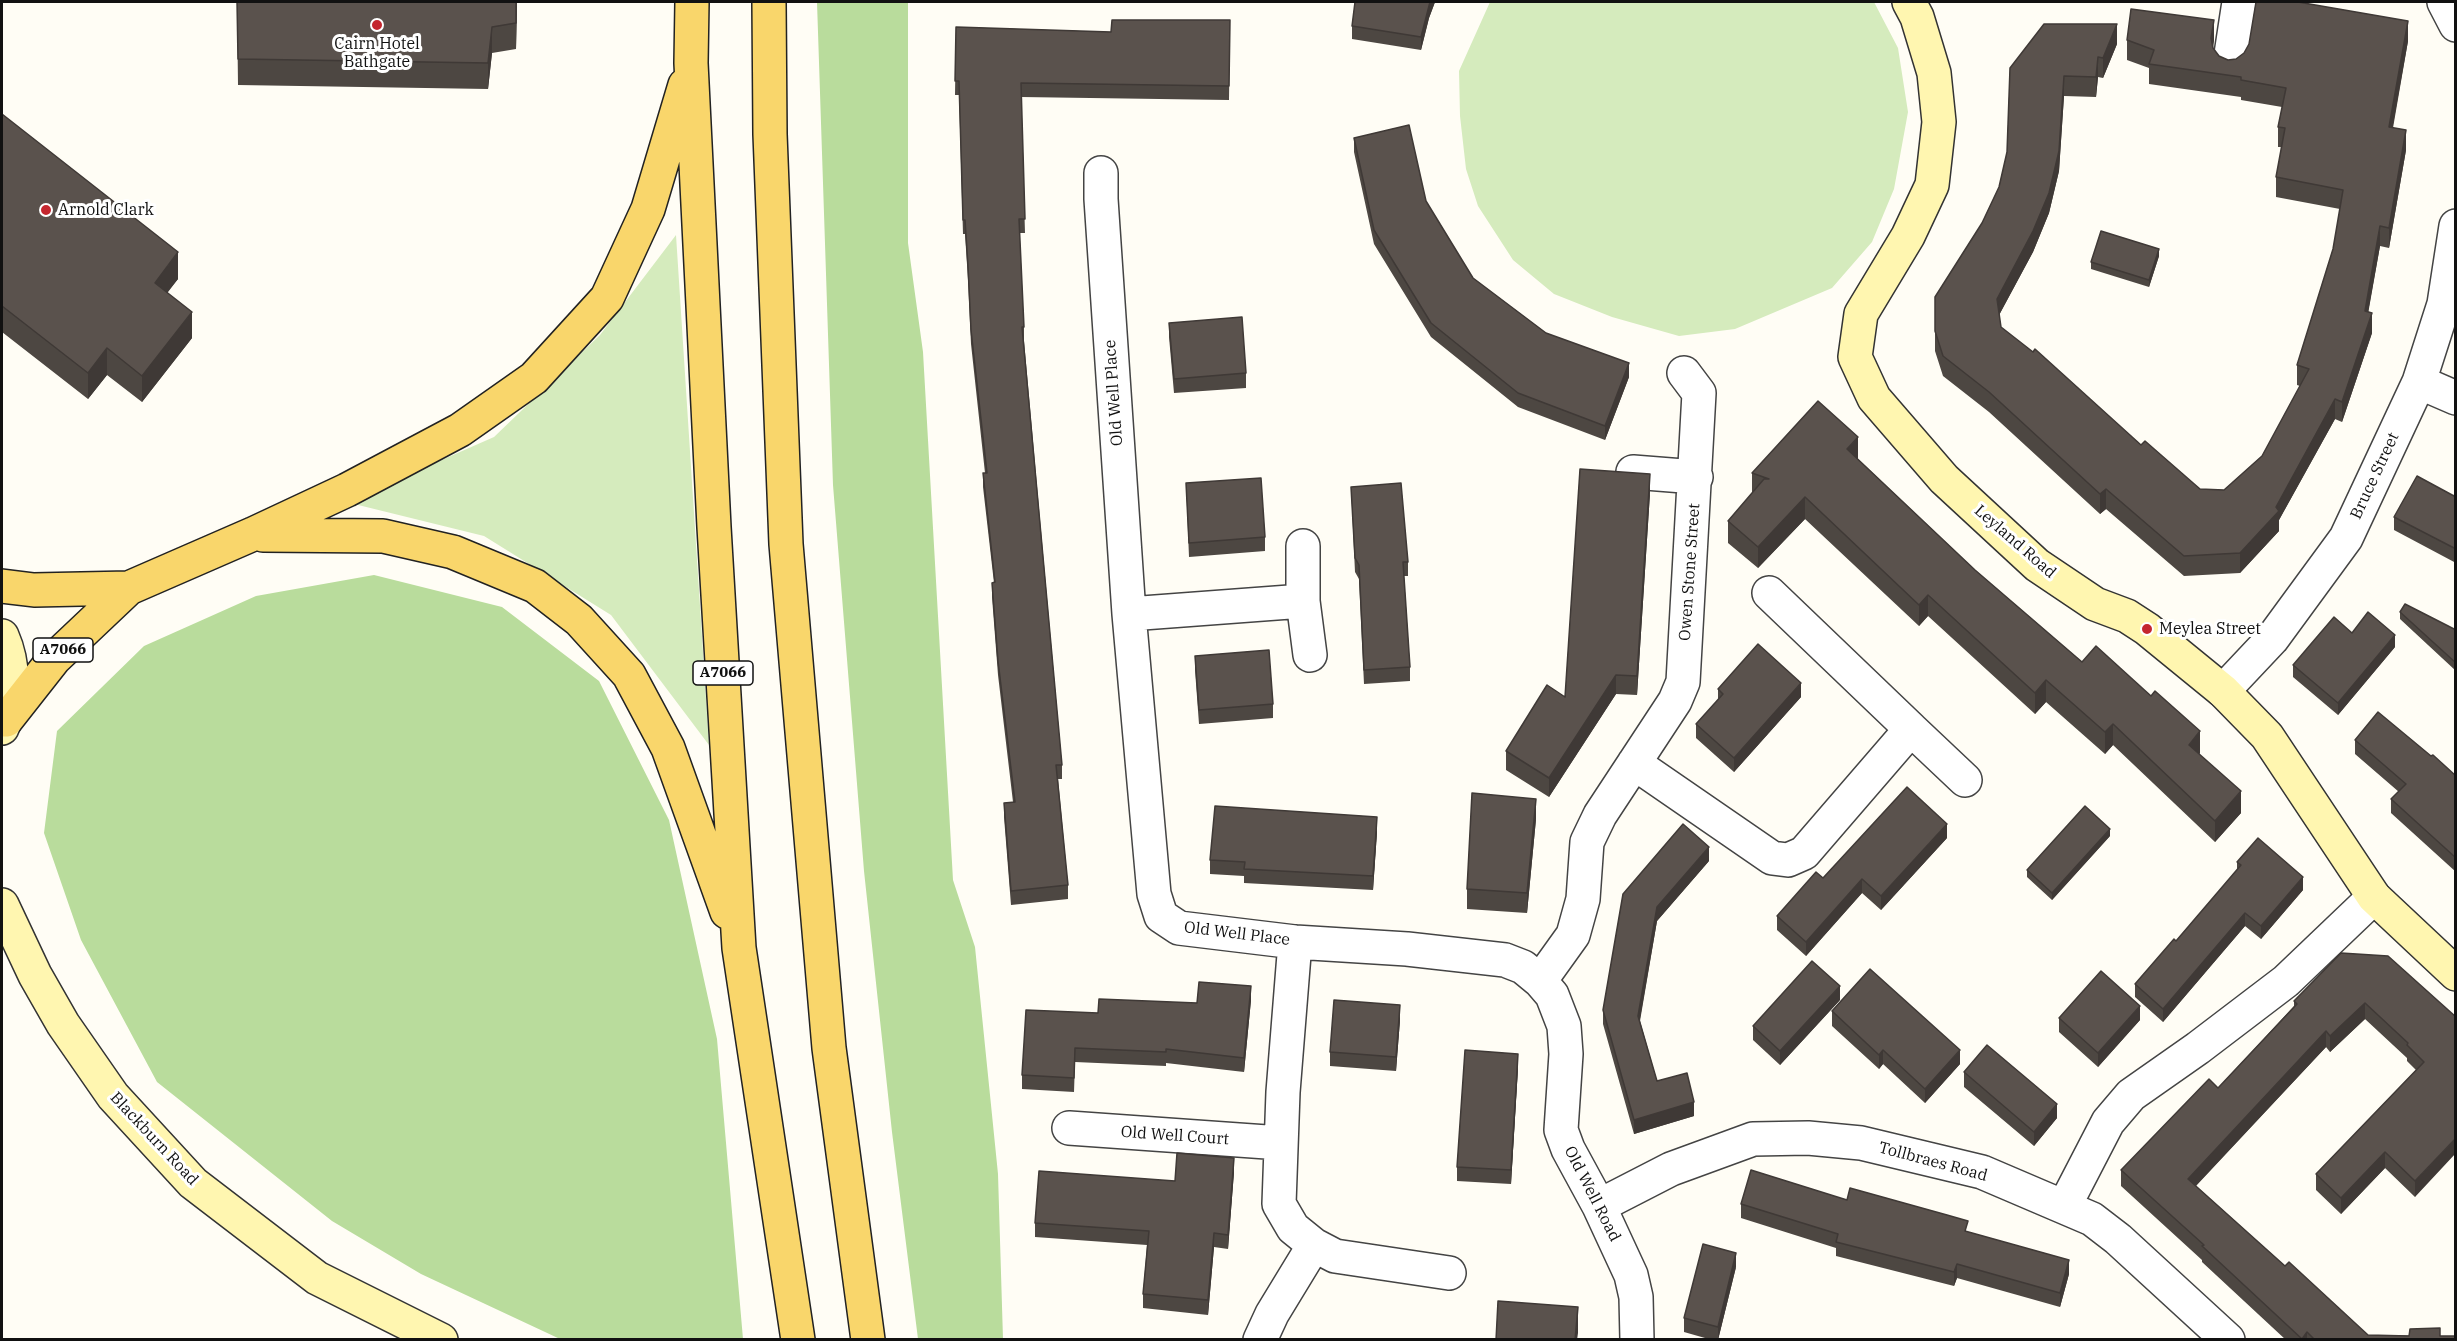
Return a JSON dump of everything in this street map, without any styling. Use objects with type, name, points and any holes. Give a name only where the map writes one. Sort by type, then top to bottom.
[{"type":"main road","name":"A7066","points":[[692,2],[692,63],[714,526],[739,948],[798,1340]]},
{"type":"main road","points":[[769,2],[770,134],[786,544],[829,1048],[868,1340]]},
{"type":"main road","name":"A7066","points":[[4,724],[54,659],[129,588],[347,490],[460,430],[534,378],[607,298],[648,209],[692,63]]},
{"type":"main road","name":"A7066","points":[[253,534],[383,536],[453,552],[536,586],[579,620],[629,675],[668,748],[739,948]]},
{"type":"main road","name":"A7066","points":[[2,586],[34,590],[129,588]]},
{"type":"street","name":"Leyland Road","points":[[1909,2],[1917,17],[1934,73],[1939,122],[1932,185],[1908,236],[1861,314],[1855,357],[1874,398],[1944,479],[2037,565],[2095,604],[2127,616],[2147,629],[2223,691],[2267,736],[2374,897],[2456,974]]},
{"type":"street","points":[[2230,61],[2239,2]]},
{"type":"street","points":[[2444,2],[2456,26]]},
{"type":"street","name":"Old Well Place","points":[[1101,173],[1129,614],[1154,894],[1161,916],[1179,928],[1295,942],[1407,948],[1505,960],[1523,967],[1540,981]]},
{"type":"street","name":"Bruce Street","points":[[2223,691],[2272,639],[2346,538],[2419,382],[2444,304],[2456,226]]},
{"type":"street","name":"Owen Stone Street","points":[[1540,981],[1573,935],[1583,899],[1587,842],[1600,815],[1676,701],[1683,682],[1699,393],[1684,373]]},
{"type":"street","points":[[2419,382],[2456,398]]},
{"type":"street","points":[[1633,472],[1696,477]]},
{"type":"street","points":[[1303,546],[1304,601],[1310,655]]},
{"type":"street","points":[[1769,593],[1965,780]]},
{"type":"street","points":[[1129,614],[1304,601]]},
{"type":"street","points":[[2,636],[10,661],[11,699],[4,724]]},
{"type":"street","points":[[1634,763],[1772,858],[1788,860],[1804,853],[1911,729]]},
{"type":"street","points":[[2064,1207],[2108,1122],[2131,1095],[2198,1048],[2286,981],[2374,897]]},
{"type":"street","name":"Blackburn Road","points":[[2,905],[35,975],[63,1024],[113,1096],[193,1183],[317,1278],[441,1340]]},
{"type":"street","points":[[1295,942],[1283,1092],[1280,1204],[1293,1228],[1314,1245],[1335,1256],[1449,1273]]},
{"type":"street","name":"Old Well Road","points":[[1540,981],[1552,995],[1564,1026],[1566,1054],[1562,1130],[1568,1149],[1599,1206],[1631,1275],[1636,1297],[1637,1340]]},
{"type":"street","name":"Old Well Court","points":[[1069,1128],[1281,1143]]},
{"type":"street","name":"Tollbraes Road","points":[[1599,1206],[1671,1169],[1753,1139],[1808,1138],[1861,1143],[1982,1172],[2092,1219],[2118,1239],[2228,1340]]},
{"type":"street","points":[[1260,1340],[1272,1314],[1314,1245]]},
{"type":"green space","points":[[817,2],[908,2],[908,243],[923,352],[953,880],[975,947],[998,1174],[1003,1339],[918,1339],[892,1132],[864,871],[833,485]]},
{"type":"green space","points":[[1490,2],[1874,2],[1898,48],[1908,112],[1894,189],[1872,242],[1832,288],[1735,329],[1679,336],[1612,317],[1554,294],[1513,260],[1478,206],[1466,169],[1460,116],[1459,71]]},
{"type":"green space","points":[[676,235],[709,745],[611,615],[484,536],[346,502],[494,437],[600,335]]},
{"type":"green space","points":[[374,575],[502,607],[599,681],[669,820],[717,1039],[743,1339],[560,1339],[421,1274],[332,1221],[157,1082],[81,940],[44,833],[57,731],[144,646],[256,596]]},
{"type":"building","name":"Cairn Hotel Bathgate","points":[[237,2],[516,2],[516,23],[492,27],[488,63],[238,59]]},
{"type":"building","points":[[1355,2],[1430,2],[1421,37],[1352,26]]},
{"type":"building","points":[[2256,2],[2298,2],[2408,21],[2389,127],[2406,130],[2389,228],[2380,226],[2365,311],[2372,313],[2342,402],[2335,399],[2276,507],[2279,511],[2240,553],[2184,556],[2106,489],[2100,494],[1989,392],[1943,356],[1935,331],[1935,297],[1982,223],[1999,187],[2007,152],[2010,68],[2044,24],[2117,24],[2103,58],[2098,57],[2096,77],[2064,76],[2059,151],[2049,193],[2033,231],[1997,299],[2001,327],[2033,352],[2035,349],[2141,445],[2145,441],[2200,489],[2224,490],[2262,456],[2309,369],[2297,365],[2333,249],[2343,190],[2276,177],[2285,128],[2278,127],[2286,88],[2241,80],[2241,77],[2149,64],[2154,50],[2127,40],[2131,9],[2214,20],[2211,38],[2213,48],[2219,56],[2228,60],[2236,59],[2244,53],[2249,44]]},
{"type":"building","points":[[1112,20],[1230,20],[1229,86],[1021,83],[1025,219],[1019,219],[1024,327],[1022,327],[1062,765],[1056,765],[1068,885],[1011,891],[1004,803],[1015,802],[998,661],[992,583],[995,582],[983,473],[987,473],[971,330],[965,220],[963,220],[959,81],[955,81],[956,27],[1111,32]]},
{"type":"building","name":"Arnold Clark","points":[[2,114],[178,252],[155,283],[192,312],[142,376],[107,348],[88,373],[2,306]]},
{"type":"building","points":[[1409,125],[1426,201],[1473,278],[1546,333],[1629,363],[1605,426],[1518,393],[1431,323],[1374,230],[1354,138]]},
{"type":"building","points":[[2101,231],[2159,249],[2149,280],[2091,262]]},
{"type":"building","points":[[1242,317],[1246,373],[1174,379],[1169,323]]},
{"type":"building","points":[[1818,401],[1858,437],[1847,449],[1975,570],[2082,662],[2096,646],[2151,696],[2155,691],[2200,731],[2189,745],[2241,791],[2215,821],[2113,724],[2105,732],[2046,680],[2035,693],[1928,595],[1919,605],[1805,497],[1758,547],[1728,521],[1764,479],[1769,479],[1752,473]]},
{"type":"building","points":[[1580,469],[1650,474],[1637,676],[1616,675],[1549,778],[1506,751],[1547,685],[1565,697]]},
{"type":"building","points":[[2417,476],[2454,496],[2456,492],[2456,549],[2394,517]]},
{"type":"building","points":[[1261,478],[1265,537],[1189,543],[1186,483]]},
{"type":"building","points":[[1401,483],[1408,562],[1403,562],[1410,667],[1364,670],[1359,565],[1355,558],[1351,487]]},
{"type":"building","points":[[2405,604],[2456,630],[2456,663],[2400,612]]},
{"type":"building","points":[[2368,612],[2395,635],[2338,703],[2293,665],[2334,617],[2352,633]]},
{"type":"building","points":[[1758,644],[1801,683],[1734,758],[1696,724],[1723,694],[1718,689]]},
{"type":"building","points":[[1269,650],[1273,704],[1199,710],[1195,656]]},
{"type":"building","points":[[2378,712],[2456,776],[2456,858],[2391,799],[2406,784],[2355,740]]},
{"type":"building","points":[[1907,787],[1947,824],[1881,896],[1862,879],[1806,942],[1777,916],[1816,872],[1823,878]]},
{"type":"building","points":[[1472,793],[1536,799],[1527,893],[1467,889]]},
{"type":"building","points":[[1215,806],[1377,817],[1373,876],[1244,869],[1245,862],[1210,860]]},
{"type":"building","points":[[2085,806],[2110,829],[2052,893],[2027,870]]},
{"type":"building","points":[[1683,824],[1709,847],[1657,907],[1638,1016],[1657,1081],[1687,1073],[1694,1102],[1634,1120],[1603,1010],[1623,894]]},
{"type":"building","points":[[2258,838],[2303,877],[2261,926],[2245,913],[2163,1009],[2135,984],[2174,939],[2176,941],[2241,865],[2237,862]]},
{"type":"building","points":[[2341,953],[2388,956],[2456,1017],[2456,1138],[2415,1181],[2385,1152],[2341,1198],[2316,1174],[2424,1062],[2407,1045],[2408,1043],[2365,1003],[2330,1036],[2326,1031],[2188,1179],[2285,1266],[2289,1262],[2368,1335],[2409,1336],[2410,1329],[2440,1328],[2440,1336],[2456,1336],[2456,1340],[2315,1340],[2307,1332],[2302,1339],[2202,1246],[2204,1245],[2121,1170],[2209,1079],[2218,1088],[2297,1004],[2294,1001]]},
{"type":"building","points":[[1812,961],[1840,986],[1780,1051],[1753,1026]]},
{"type":"building","points":[[1870,969],[1960,1050],[1925,1089],[1883,1050],[1879,1055],[1832,1011]]},
{"type":"building","points":[[2101,971],[2140,1006],[2098,1053],[2059,1018]]},
{"type":"building","points":[[1199,982],[1251,986],[1244,1058],[1166,1049],[1166,1052],[1075,1048],[1074,1078],[1022,1075],[1026,1010],[1098,1013],[1099,999],[1197,1003]]},
{"type":"building","points":[[1334,1000],[1400,1005],[1396,1057],[1330,1052]]},
{"type":"building","points":[[1987,1045],[2057,1104],[2034,1132],[1964,1072]]},
{"type":"building","points":[[1465,1050],[1518,1054],[1511,1170],[1457,1167]]},
{"type":"building","points":[[1177,1153],[1234,1158],[1228,1235],[1214,1233],[1208,1300],[1143,1294],[1149,1231],[1035,1223],[1039,1171],[1175,1181]]},
{"type":"building","points":[[1751,1170],[1847,1200],[1850,1188],[1947,1215],[1968,1221],[1965,1231],[2069,1260],[2060,1293],[1957,1264],[1954,1272],[1836,1242],[1838,1234],[1741,1204]]},
{"type":"building","points":[[1703,1244],[1736,1253],[1718,1327],[1684,1318]]},
{"type":"building","points":[[1498,1301],[1578,1307],[1575,1340],[1496,1340]]},
{"type":"place","name":"Cairn Hotel Bathgate","points":[[377,25]]},
{"type":"place","name":"Arnold Clark","points":[[46,210]]},
{"type":"place","name":"Meylea Street","points":[[2147,629]]}]
